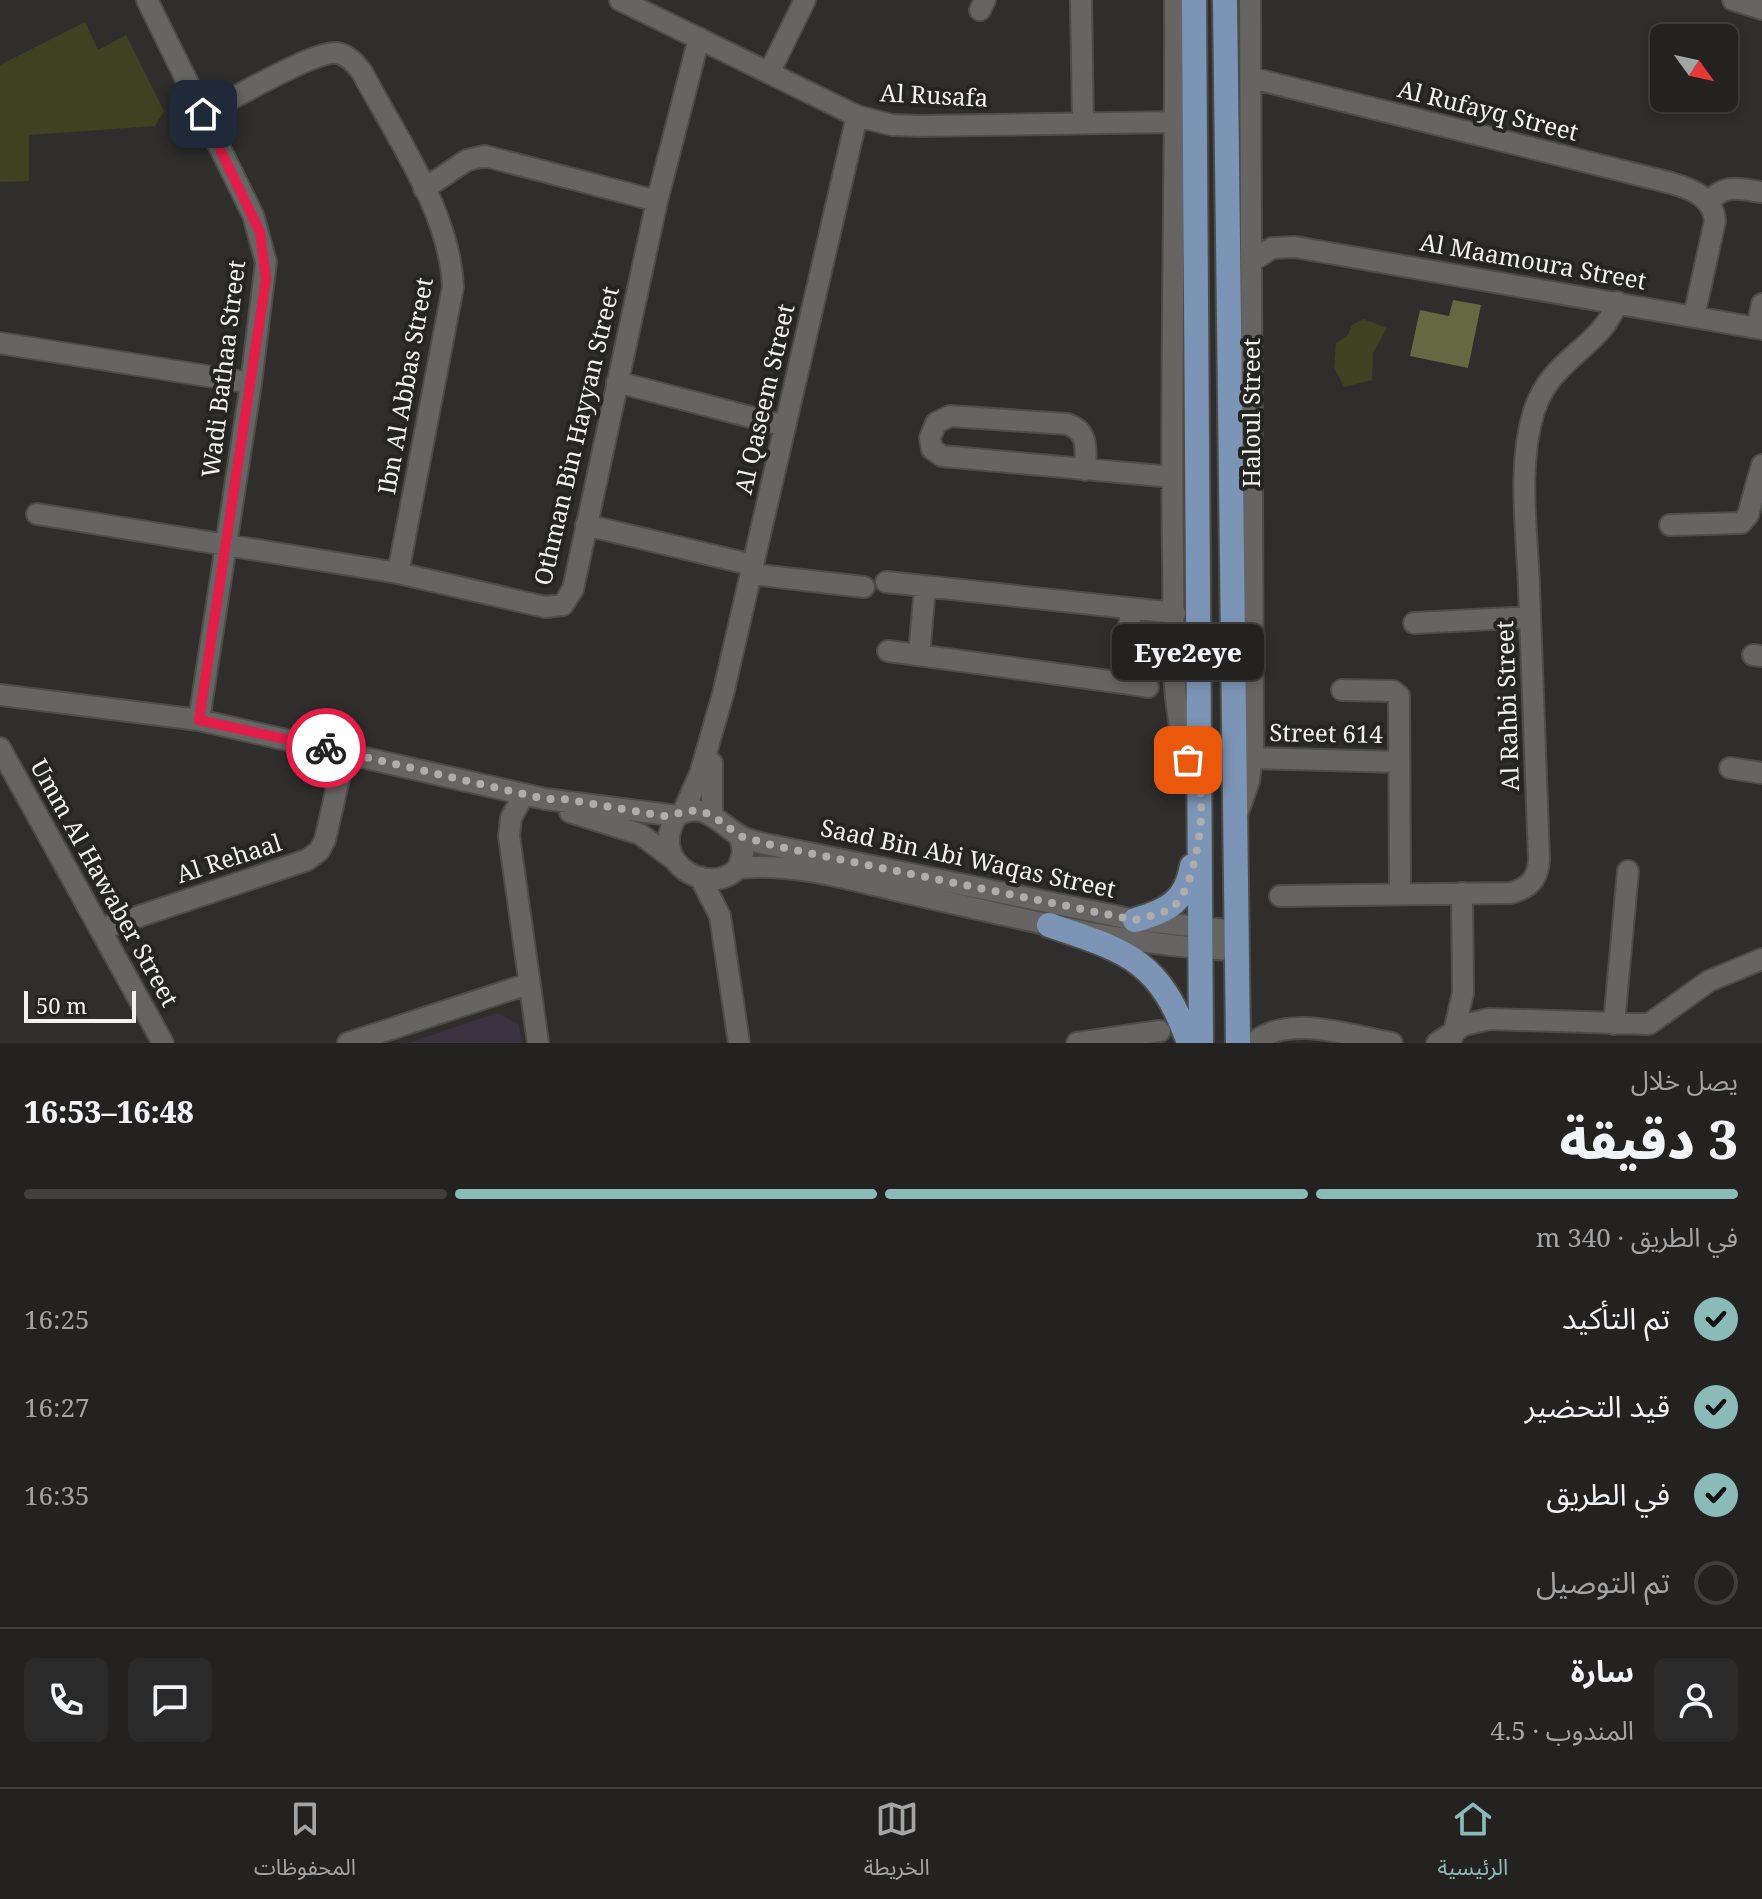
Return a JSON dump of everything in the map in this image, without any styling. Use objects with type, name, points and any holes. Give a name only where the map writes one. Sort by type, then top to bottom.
[{"type":"main road","points":[[1194,0],[1201,1043]]},
{"type":"main road","name":"Haloul Street","points":[[1225,0],[1238,1043]]},
{"type":"main road","points":[[1135,920],[1170,908],[1185,892],[1201,816]]},
{"type":"main road","points":[[1049,925],[1112,946],[1144,966],[1163,986],[1177,1010],[1189,1043]]},
{"type":"street","name":"Wadi Bathaa Street","points":[[147,0],[264,247],[266,279],[199,720]]},
{"type":"street","points":[[769,73],[805,0]]},
{"type":"street","points":[[1081,0],[1083,123]]},
{"type":"street","points":[[1175,0],[1172,477],[1175,613],[1181,735],[1200,787]]},
{"type":"street","name":"Haloul Street","points":[[1234,822],[1249,781],[1253,758],[1250,0]]},
{"type":"street","points":[[1733,0],[1762,9]]},
{"type":"street","name":"Al Rusafa","points":[[624,1],[857,116],[892,125],[1176,122]]},
{"type":"street","name":"Othman Bin Hayyan Street","points":[[37,514],[398,573],[554,608],[563,605],[573,589],[657,201],[699,38]]},
{"type":"street","name":"Ibn Al Abbas Street","points":[[203,114],[315,57],[339,53],[351,59],[362,72],[424,189],[447,240],[453,287],[398,573]]},
{"type":"street","name":"Al Rufayq Street","points":[[1252,78],[1671,183],[1699,194],[1709,202]]},
{"type":"street","name":"Al Qaseem Street","points":[[680,814],[700,774],[723,694],[857,116]]},
{"type":"street","points":[[424,189],[467,160],[485,156],[657,201]]},
{"type":"street","points":[[1694,316],[1715,221],[1709,202],[1717,192],[1728,188],[1762,192]]},
{"type":"street","name":"Al Maamoura Street","points":[[1252,221],[1272,237],[1295,247]]},
{"type":"street","name":"Al Maamoura Street","points":[[1252,261],[1272,248],[1295,247],[1760,328]]},
{"type":"street","name":"Al Rahbi Street","points":[[1280,896],[1520,891],[1528,886],[1538,870],[1526,485],[1531,423],[1552,376],[1565,360],[1600,332],[1617,302]]},
{"type":"street","points":[[1760,328],[1762,304]]},
{"type":"street","points":[[0,343],[251,383]]},
{"type":"street","points":[[617,382],[785,426]]},
{"type":"street","points":[[1085,470],[1085,439],[1075,427],[1067,424],[950,416],[936,423],[930,438],[932,449],[942,456],[1085,470],[1172,477]]},
{"type":"street","points":[[1670,525],[1741,523],[1748,515],[1762,465]]},
{"type":"street","points":[[586,525],[752,570],[864,587]]},
{"type":"street","points":[[886,582],[1175,613]]},
{"type":"street","points":[[919,655],[925,587]]},
{"type":"street","points":[[1123,683],[1131,609]]},
{"type":"street","points":[[1414,623],[1530,617]]},
{"type":"street","points":[[1128,635],[1176,639]]},
{"type":"street","points":[[888,651],[1148,687]]},
{"type":"street","name":"Street 614","points":[[1342,690],[1393,691],[1399,696],[1400,894]]},
{"type":"street","name":"Al Qaseem Street","points":[[712,815],[711,775],[723,694]]},
{"type":"street","points":[[0,695],[199,720],[545,799],[680,814],[696,810],[712,815],[740,836],[743,853],[723,930]]},
{"type":"street","name":"Umm Al Hawaber Street","points":[[0,748],[163,1043]]},
{"type":"street","name":"Al Rehaal","points":[[101,929],[307,860],[319,851],[325,840],[345,752]]},
{"type":"street","name":"Street 614","points":[[1253,758],[1399,762]]},
{"type":"street","points":[[1730,768],[1762,773]]},
{"type":"street","points":[[524,794],[511,818],[509,836],[538,1043]]},
{"type":"street","points":[[545,799],[560,809],[640,834],[700,877],[716,902],[723,930],[739,1043]]},
{"type":"street","points":[[672,858],[667,840],[680,814]]},
{"type":"street","name":"Saad Bin Abi Waqas Street","points":[[740,836],[775,846],[1135,920],[1200,939]]},
{"type":"street","name":"Saad Bin Abi Waqas Street","points":[[737,870],[794,868],[1049,925],[1235,940]]},
{"type":"street","points":[[700,877],[719,880],[737,870]]},
{"type":"street","points":[[1614,1024],[1628,871]]},
{"type":"street","points":[[1448,1039],[1462,1003],[1462,893]]},
{"type":"street","points":[[1448,1039],[1489,1019],[1649,1024],[1709,981],[1762,959]]},
{"type":"street","points":[[348,1043],[528,984]]},
{"type":"street","points":[[1077,1043],[1160,1031]]},
{"type":"street","points":[[1253,1043],[1267,1033],[1392,1043]]},
{"type":"shaded area","points":[[497,1013],[518,1024],[523,1043],[408,1043]]},
{"type":"green space","points":[[85,22],[98,50],[126,35],[164,111],[155,126],[29,135],[29,181],[0,182],[0,65]]},
{"type":"green space","points":[[1453,300],[1481,305],[1468,368],[1410,356],[1420,310],[1449,316]]},
{"type":"green space","points":[[1363,319],[1387,328],[1373,353],[1372,380],[1344,387],[1334,367],[1336,343],[1348,335],[1352,325]]},
{"type":"way so far","points":[[326,748],[545,799],[564,799],[664,816],[696,810],[712,815],[740,836],[754,841],[1135,920],[1170,908],[1185,892],[1190,880],[1201,816],[1200,787],[1188,760]]},
{"type":"place","name":"Eye2eye","points":[[1188,760]]},
{"type":"route","points":[[203,114],[260,232],[266,279],[199,720],[326,748]]}]
